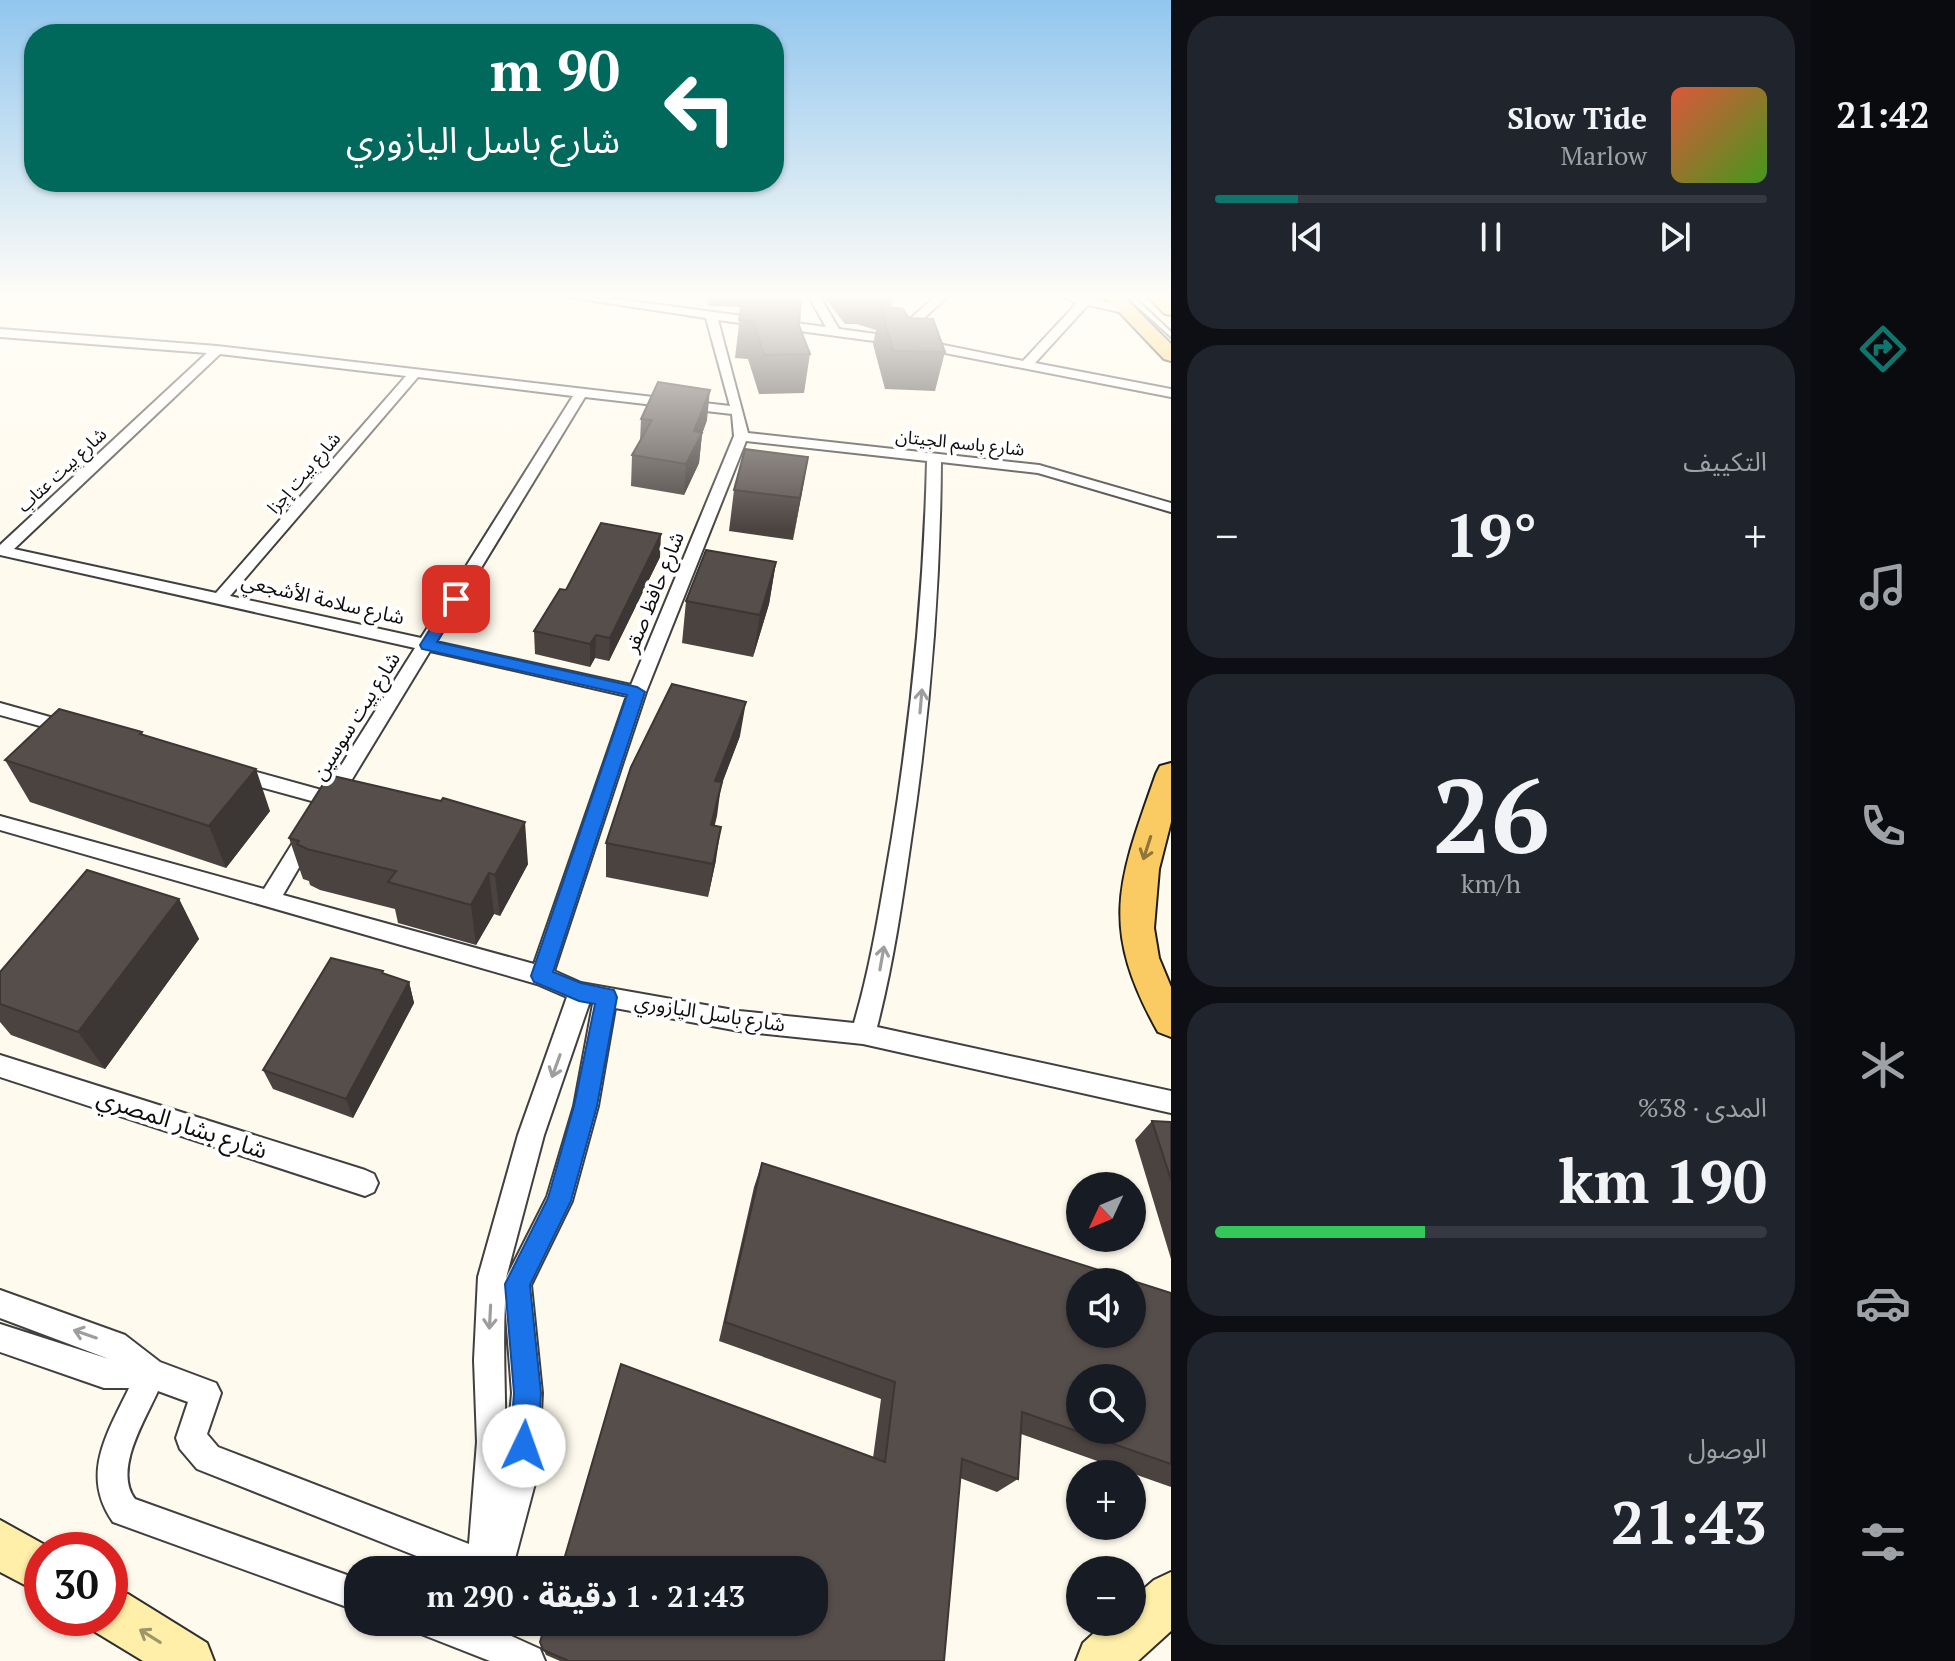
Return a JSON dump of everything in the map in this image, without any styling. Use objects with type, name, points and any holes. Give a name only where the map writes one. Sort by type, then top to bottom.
[{"type":"main road","points":[[1171,774],[1139,872],[1135,905],[1147,979],[1171,1021]]},
{"type":"main road","points":[[0,1544],[24,1559]]},
{"type":"main road","points":[[1101,1661],[1171,1597]]},
{"type":"main road","points":[[128,1623],[189,1661]]},
{"type":"street","name":"شارع بيت عتاب","points":[[1,550],[191,375]]},
{"type":"street","name":"شارع بيت إجزا","points":[[220,598],[414,375]]},
{"type":"street","points":[[435,375],[737,411]]},
{"type":"street","points":[[727,375],[741,436]]},
{"type":"street","points":[[1079,375],[1171,393]]},
{"type":"street","name":"شارع بيت سوسين","points":[[270,898],[580,394]]},
{"type":"street","name":"شارع باسم الجيتان","points":[[741,436],[1039,469],[1171,508]]},
{"type":"street","name":"شارع حافظ صقر","points":[[541,976],[637,692],[741,436]]},
{"type":"street","points":[[863,1034],[882,964],[918,732],[932,577],[934,459]]},
{"type":"street","name":"شارع سلامة الأشجعي","points":[[1,550],[637,692]]},
{"type":"street","points":[[0,709],[90,733]]},
{"type":"street","points":[[210,766],[323,811]]},
{"type":"street","name":"شارع باسل اليازوري","points":[[0,823],[541,976],[579,992],[739,1021],[863,1034],[1171,1102]]},
{"type":"street","points":[[488,1556],[492,1442],[488,1360],[492,1277],[531,1135],[577,1006],[579,992]]},
{"type":"street","points":[[493,1556],[523,1472],[527,1393],[517,1284],[559,1201],[586,1106],[606,997]]},
{"type":"street","name":"شارع بشار المصري","points":[[0,1066],[365,1183]]},
{"type":"street","points":[[0,1304],[115,1345],[151,1374]]},
{"type":"street","points":[[0,1338],[104,1373],[151,1374],[206,1393],[191,1438],[208,1458],[455,1556]]},
{"type":"street","points":[[151,1374],[117,1454],[112,1478],[113,1495],[124,1511],[344,1590]]},
{"type":"street","points":[[492,1636],[528,1661]]},
{"type":"building","points":[[658,382],[710,390],[694,431],[702,433],[686,464],[632,455],[652,420],[641,419]]},
{"type":"building","points":[[745,449],[808,457],[800,498],[734,490]]},
{"type":"building","points":[[601,523],[661,534],[610,638],[596,635],[590,644],[534,631],[560,589],[566,590]]},
{"type":"building","points":[[706,550],[776,562],[760,615],[686,601]]},
{"type":"building","points":[[672,684],[746,702],[715,781],[722,782],[711,825],[721,827],[713,864],[606,843],[631,767]]},
{"type":"building","points":[[59,709],[256,769],[209,826],[5,760]]},
{"type":"building","points":[[329,775],[441,801],[443,798],[525,822],[495,875],[489,873],[471,905],[388,882],[396,871],[307,849],[297,844],[299,841],[289,838]]},
{"type":"building","points":[[87,870],[179,899],[78,1032],[0,1004],[0,972]]},
{"type":"building","points":[[331,958],[383,971],[409,982],[346,1099],[263,1070]]},
{"type":"building","points":[[1152,1121],[1171,1122],[1171,1180]]},
{"type":"building","points":[[762,1163],[1092,1268],[1066,1268],[1066,1348],[1146,1348],[1146,1285],[1171,1293],[1171,1464],[1114,1444],[1146,1444],[1146,1364],[1066,1364],[1066,1427],[1022,1412],[1018,1479],[962,1459],[944,1661],[569,1661],[543,1650],[542,1636],[828,1636],[828,1556],[565,1556],[621,1364],[885,1462],[895,1382],[725,1322]]},
{"type":"route","points":[[456,599],[427,645],[637,692],[541,976],[579,992],[606,997],[586,1106],[559,1201],[517,1284],[527,1393],[524,1446]]}]
